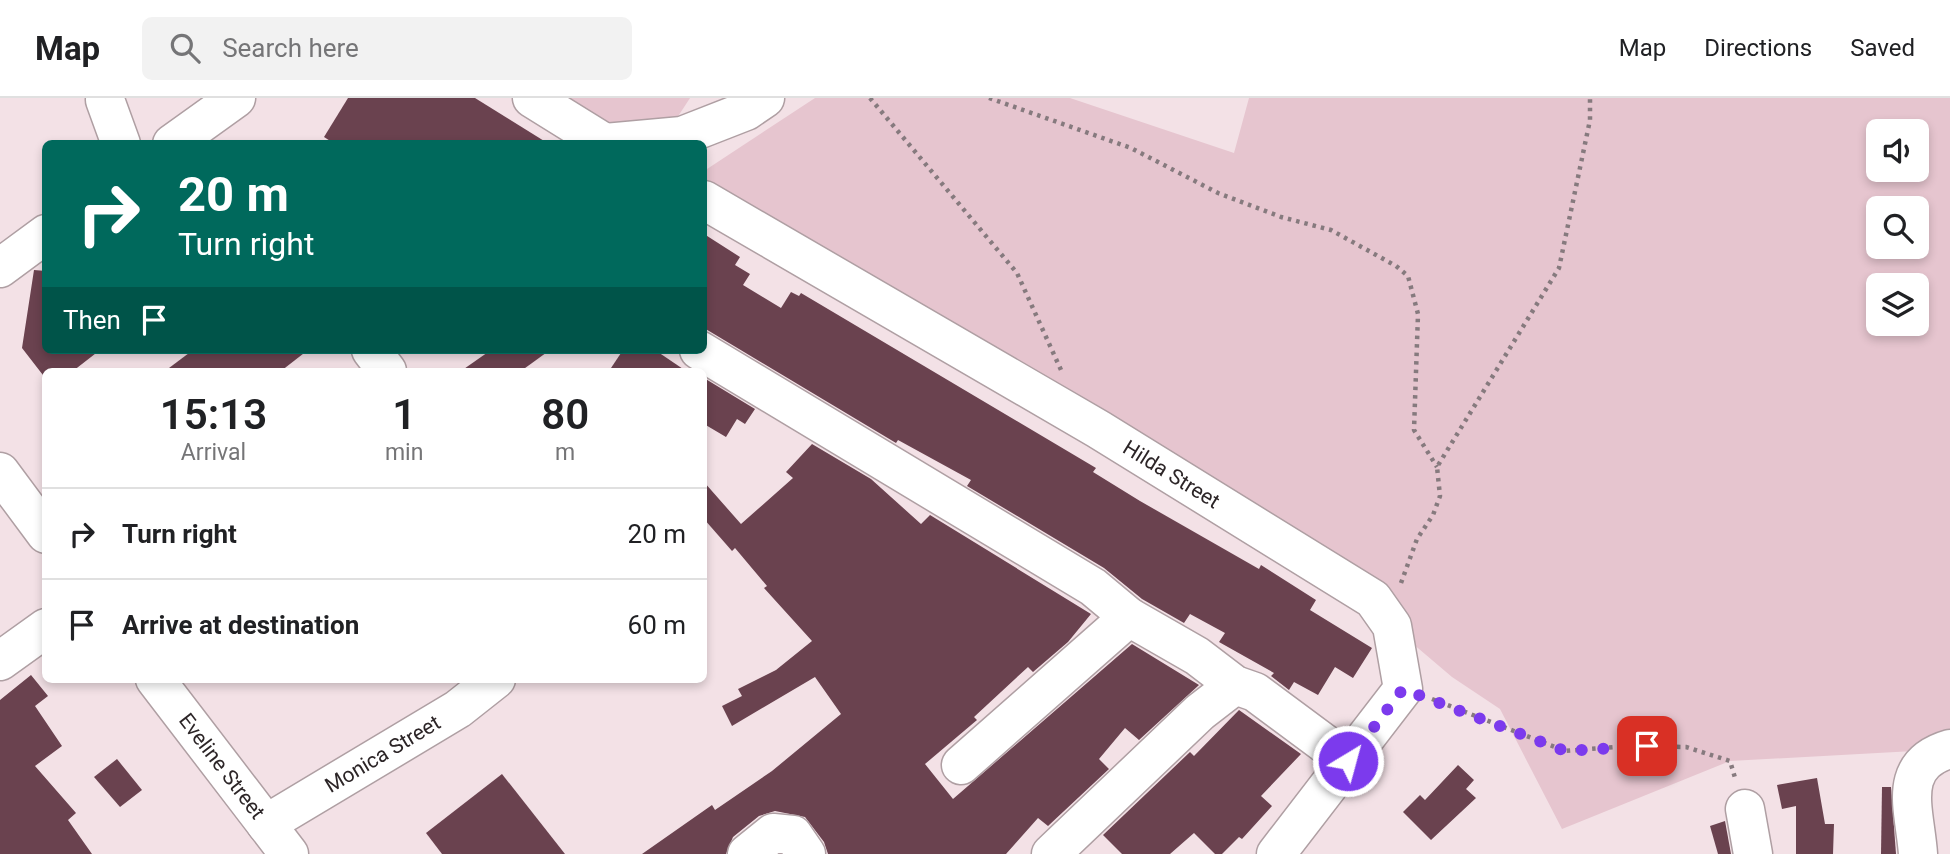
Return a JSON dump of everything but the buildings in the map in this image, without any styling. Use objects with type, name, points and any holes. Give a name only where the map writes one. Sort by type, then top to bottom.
[{"type":"street","points":[[196,137],[236,98]]},
{"type":"street","points":[[532,98],[600,140]]},
{"type":"street","points":[[638,140],[682,136],[746,111],[765,98]]},
{"type":"street","points":[[105,100],[120,140]]},
{"type":"street","name":"Hilda Street","points":[[707,202],[1098,429],[1373,598],[1392,626],[1403,689]]},
{"type":"street","points":[[0,268],[42,237]]},
{"type":"street","points":[[374,354],[385,368]]},
{"type":"street","points":[[706,354],[1071,573],[1129,617],[1197,656],[1235,685],[1255,692],[1348,761]]},
{"type":"street","points":[[0,472],[42,529]]},
{"type":"street","points":[[961,765],[1129,617]]},
{"type":"street","points":[[0,662],[42,631]]},
{"type":"street","name":"Eveline Street","points":[[158,683],[278,839]]},
{"type":"street","name":"Monica Street","points":[[278,839],[491,683]]},
{"type":"street","points":[[1051,854],[1200,712],[1235,685]]},
{"type":"street","points":[[1276,854],[1403,689]]},
{"type":"street","points":[[1918,854],[1912,796],[1915,770],[1925,761],[1950,749]]},
{"type":"street","points":[[1745,809],[1753,854]]},
{"type":"street","points":[[747,854],[773,833],[793,835],[806,854]]},
{"type":"path","points":[[870,98],[1017,273],[1052,355],[1065,377]]},
{"type":"path","points":[[989,98],[1131,148],[1218,193],[1281,217],[1331,230],[1396,266],[1408,276],[1418,314],[1414,430],[1437,467],[1440,496],[1402,578],[1392,626]]},
{"type":"path","points":[[1437,467],[1559,268],[1590,120],[1590,98]]},
{"type":"path","points":[[1403,689],[1565,751],[1627,746],[1686,747],[1730,761],[1745,809]]},
{"type":"shaded area","points":[[569,98],[690,98],[675,121],[614,126]]},
{"type":"shaded area","points":[[815,98],[1070,98],[1234,153],[1249,98],[1950,98],[1950,749],[1730,761],[1562,829],[1500,709],[1452,677],[1392,626],[707,202],[707,169]]},
{"type":"route","points":[[1348,761],[1403,689],[1565,751],[1647,746]]}]
